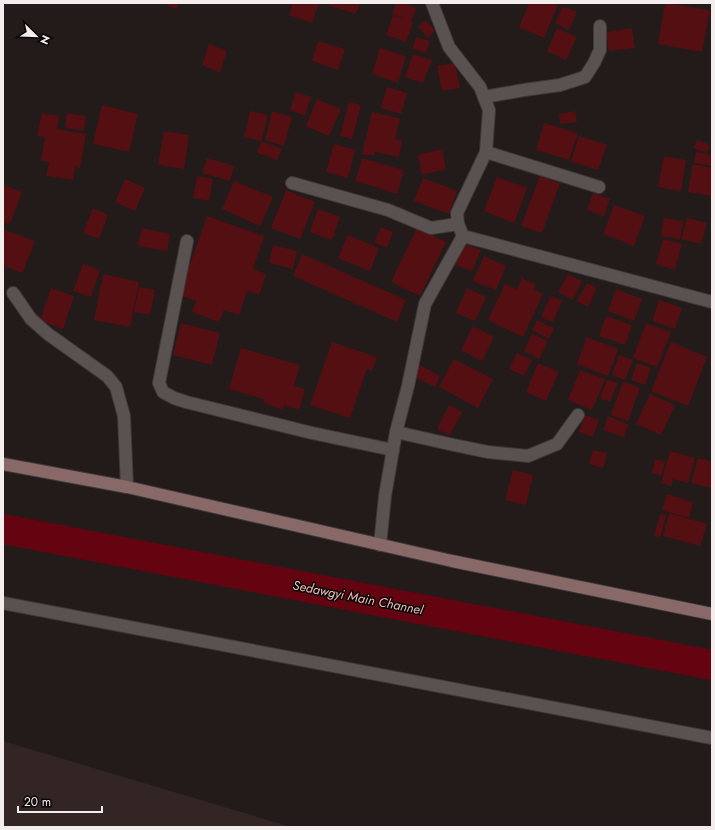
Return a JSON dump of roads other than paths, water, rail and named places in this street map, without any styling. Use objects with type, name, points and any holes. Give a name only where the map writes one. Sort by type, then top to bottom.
[{"type":"street","points":[[432,3],[449,47],[480,87],[489,110],[486,152],[457,213],[458,224],[463,236]]},
{"type":"street","points":[[484,97],[560,85],[585,77],[600,50],[600,26]]},
{"type":"street","points":[[486,152],[599,187]]},
{"type":"street","points":[[292,183],[388,210],[431,228],[458,224]]},
{"type":"street","points":[[463,236],[712,302]]},
{"type":"street","points":[[380,545],[385,496],[396,432],[408,386],[425,304],[463,236]]},
{"type":"street","points":[[187,241],[159,383],[163,392],[186,402],[312,433],[393,450]]},
{"type":"street","points":[[13,293],[30,319],[48,334],[107,376],[116,387],[124,416],[127,486]]},
{"type":"street","points":[[396,432],[454,446],[488,452],[528,456],[557,444],[578,415]]},
{"type":"street","points":[[3,464],[127,486],[452,561],[712,614]]},
{"type":"street","points":[[3,603],[712,738]]},
{"type":"waterway","name":"Sedawgyi Main Channel","points":[[3,529],[712,665]]}]
